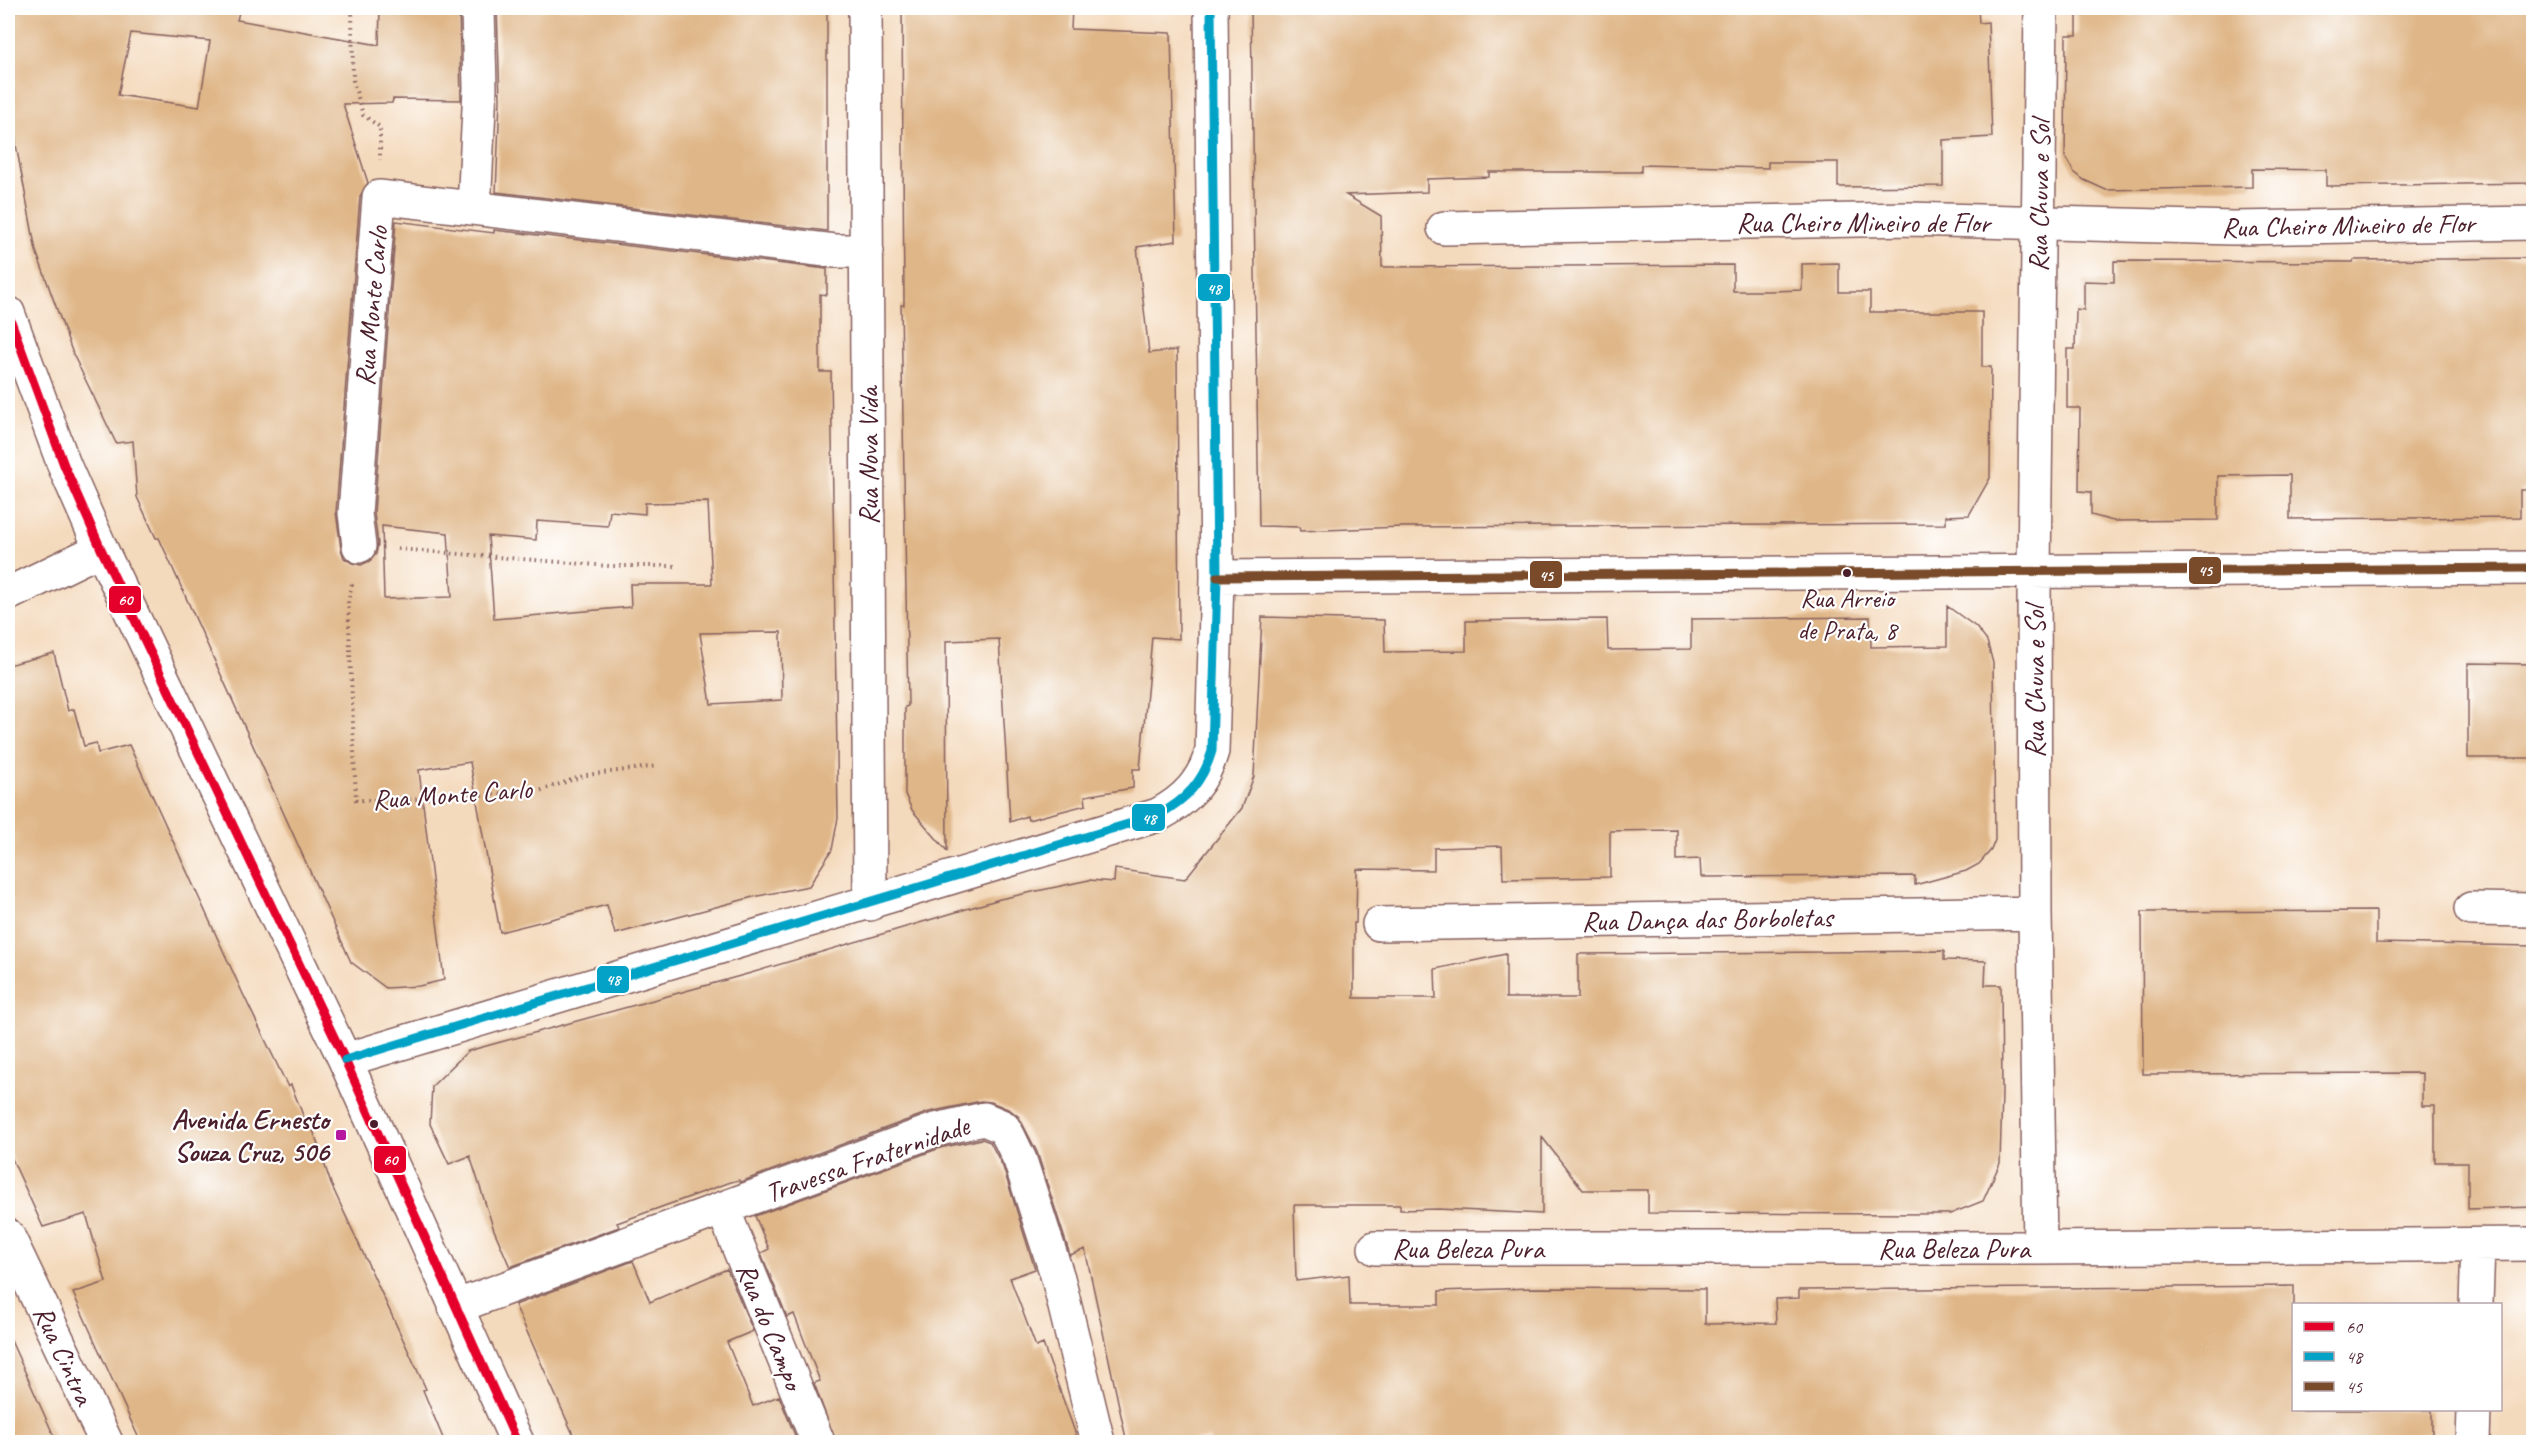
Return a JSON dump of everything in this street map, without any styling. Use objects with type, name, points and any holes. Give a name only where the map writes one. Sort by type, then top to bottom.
[{"type":"street","points":[[474,208],[480,88],[478,8]]},
{"type":"street","name":"Rua Nova Vida","points":[[866,8],[870,904]]},
{"type":"street","points":[[345,1060],[870,904],[1158,815],[1178,804],[1188,795],[1207,767],[1212,751],[1217,577],[1211,8]]},
{"type":"street","name":"Rua Chuva e Sol","points":[[2040,1248],[2035,913],[2034,570],[2041,8]]},
{"type":"street","name":"Rua Monte Carlo","points":[[359,546],[354,513],[380,197],[835,251],[867,251]]},
{"type":"street","name":"Rua Cheiro Mineiro de Flor","points":[[1444,228],[1909,219],[2233,228],[2534,223]]},
{"type":"street","points":[[8,313],[64,465],[101,549],[345,1060],[517,1443]]},
{"type":"street","points":[[8,594],[101,549]]},
{"type":"street","points":[[1217,577],[2534,568]]},
{"type":"street","points":[[2471,909],[2534,910]]},
{"type":"street","name":"Rua Dança das Borboletas","points":[[1379,924],[2035,913]]},
{"type":"street","name":"Travessa Fraternidade","points":[[455,1307],[935,1130],[984,1119],[1003,1127],[1020,1160],[1058,1278],[1098,1443]]},
{"type":"street","name":"Rua do Campo","points":[[723,1209],[818,1443]]},
{"type":"street","name":"Rua Cintra","points":[[8,1236],[106,1443]]},
{"type":"street","name":"Rua Beleza Pura","points":[[1375,1248],[2040,1248],[2534,1244]]},
{"type":"street","points":[[2476,1303],[2478,1245]]},
{"type":"street","points":[[2473,1443],[2474,1411]]},
{"type":"path","points":[[352,8],[353,80],[363,115],[380,127],[380,197]]},
{"type":"path","points":[[359,546],[609,566],[677,566]]},
{"type":"path","name":"Rua Monte Carlo","points":[[359,546],[348,601],[356,800],[402,800],[539,791],[586,775],[657,766]]},
{"type":"building","points":[[15,8],[240,8],[237,20],[379,45],[380,8],[459,8],[461,100],[393,99],[392,103],[343,104],[368,183],[360,196],[336,512],[341,549],[344,558],[352,563],[361,565],[370,561],[376,554],[378,544],[374,513],[396,221],[494,233],[494,230],[827,269],[827,295],[820,294],[820,372],[831,372],[838,818],[832,850],[809,886],[753,897],[615,934],[607,905],[500,932],[470,762],[419,770],[444,980],[419,986],[386,988],[351,962],[159,538],[156,538],[137,497],[133,441],[116,443],[73,354],[36,251],[16,145],[9,44]],"holes":[[[131,33],[210,41],[199,107],[118,95]],[[708,502],[712,584],[630,584],[631,607],[494,619],[488,536],[536,540],[537,521],[608,526],[610,511],[645,514],[645,503]],[[382,526],[448,533],[452,597],[384,599]],[[781,632],[782,700],[711,704],[700,633]]]},
{"type":"building","points":[[497,8],[827,8],[827,231],[496,192],[500,100]]},
{"type":"building","points":[[902,8],[1072,8],[1071,29],[1171,33],[1176,241],[1137,247],[1149,353],[1177,350],[1179,639],[1152,637],[1140,769],[1133,769],[1133,788],[1085,796],[1086,805],[1028,820],[1027,816],[1010,822],[999,639],[946,641],[947,851],[912,810],[905,794],[905,707],[908,706],[901,305],[904,305]]},
{"type":"building","points":[[1251,8],[1978,8],[1979,23],[1988,22],[1992,137],[1943,140],[1943,186],[1838,187],[1838,162],[1768,162],[1768,168],[1641,165],[1641,172],[1489,172],[1489,177],[1427,179],[1427,192],[1346,195],[1381,216],[1382,267],[1733,265],[1733,291],[1769,291],[1802,290],[1802,264],[1839,263],[1839,292],[1870,292],[1870,312],[1982,312],[1982,367],[1991,367],[1990,478],[1969,515],[1946,516],[1946,524],[1401,527],[1300,531],[1299,527],[1259,526]]},
{"type":"building","points":[[2077,8],[2534,8],[2534,183],[2326,186],[2326,170],[2252,169],[2252,187],[2106,190],[2084,180],[2074,172],[2065,157],[2066,35],[2077,35]]},
{"type":"building","points":[[2534,258],[2534,490],[2520,490],[2520,517],[2290,519],[2290,475],[2218,476],[2218,520],[2113,521],[2091,515],[2091,492],[2079,491],[2080,408],[2067,408],[2067,349],[2075,349],[2076,309],[2084,310],[2084,281],[2114,282],[2114,261],[2353,262],[2354,260]]},
{"type":"building","points":[[1947,606],[1976,627],[1987,641],[1993,663],[1995,840],[1991,850],[1979,864],[1966,871],[1915,885],[1915,876],[1701,877],[1700,859],[1677,860],[1677,830],[1610,831],[1610,877],[1503,879],[1502,846],[1434,848],[1434,870],[1357,869],[1354,998],[1436,998],[1435,969],[1506,954],[1506,998],[1578,998],[1578,954],[1944,951],[1944,960],[1986,961],[1985,985],[2001,985],[2002,1093],[2000,1163],[1983,1201],[1950,1214],[1648,1213],[1648,1190],[1583,1190],[1542,1137],[1542,1214],[1438,1209],[1400,1210],[1400,1205],[1294,1205],[1296,1281],[1349,1275],[1350,1305],[1439,1305],[1439,1291],[1536,1288],[1705,1289],[1705,1324],[1776,1323],[1775,1299],[1799,1298],[1799,1290],[2294,1286],[2292,1411],[2432,1411],[2432,1443],[1210,1443],[1210,1438],[1170,1443],[1127,1443],[1085,1249],[1070,1255],[1037,1152],[1019,1117],[1010,1110],[991,1102],[981,1101],[929,1112],[740,1182],[739,1180],[731,1182],[617,1223],[619,1227],[510,1267],[494,1230],[470,1156],[449,1164],[430,1124],[432,1086],[468,1051],[751,973],[1000,899],[1089,880],[1114,882],[1115,869],[1185,879],[1242,808],[1254,776],[1262,617],[1384,620],[1385,652],[1466,651],[1466,621],[1607,619],[1608,650],[1691,649],[1691,619],[1870,617],[1871,647],[1947,646]]},
{"type":"building","points":[[54,653],[68,711],[74,709],[84,746],[96,743],[98,753],[129,745],[243,994],[288,1087],[291,1085],[307,1125],[311,1124],[331,1184],[426,1389],[423,1390],[445,1443],[141,1443],[73,1293],[106,1282],[86,1214],[43,1227],[8,1150],[8,665]]},
{"type":"building","points":[[2468,663],[2534,664],[2534,758],[2468,758]]},
{"type":"building","points":[[2376,911],[2376,943],[2534,946],[2534,1066],[2529,1066],[2529,1146],[2534,1147],[2534,1207],[2468,1209],[2468,1162],[2435,1162],[2435,1106],[2422,1106],[2422,1073],[2143,1074],[2142,912]]},
{"type":"building","points":[[982,1139],[990,1142],[1003,1167],[1035,1269],[1010,1278],[1036,1347],[1043,1344],[1079,1443],[836,1443],[814,1383],[820,1381],[794,1314],[787,1317],[761,1253],[769,1249],[755,1216],[940,1148]]},
{"type":"building","points":[[633,1261],[650,1302],[727,1269],[753,1331],[727,1342],[753,1406],[779,1396],[798,1443],[577,1443],[515,1305]]},
{"type":"building","points":[[8,1334],[57,1443],[8,1443]]},
{"type":"transit line","name":"48","points":[[345,1060],[1158,815],[1177,803],[1192,789],[1204,772],[1212,751],[1217,577],[1211,8]]},
{"type":"transit line","name":"60","points":[[8,313],[64,465],[101,549],[345,1060],[517,1442]]},
{"type":"transit line","name":"45","points":[[1217,577],[2534,568]]},
{"type":"place","name":"Rua Arreio de Prata, 8","points":[[1847,573]]},
{"type":"place","name":"Avenida Ernesto Souza Cruz, 506","points":[[341,1135]]}]
